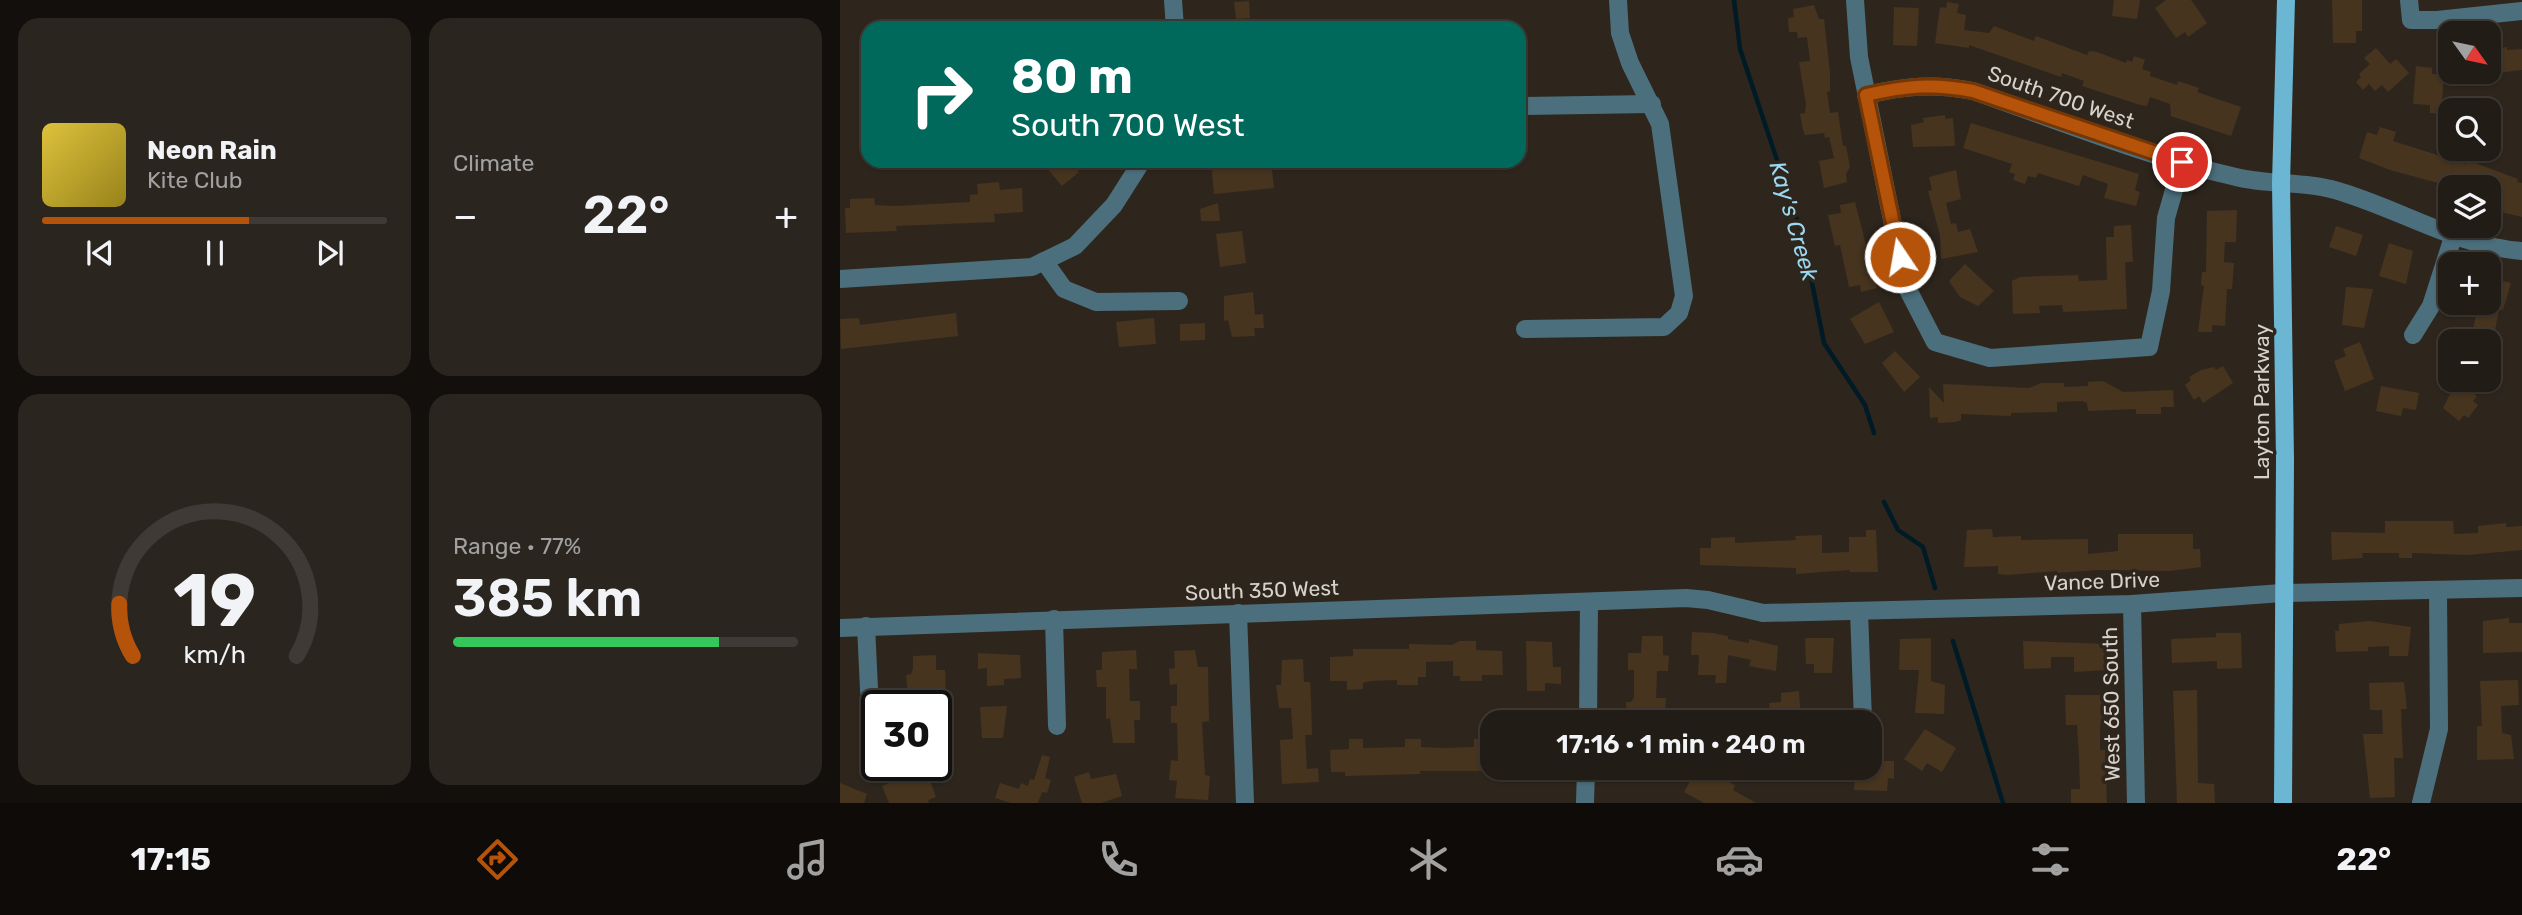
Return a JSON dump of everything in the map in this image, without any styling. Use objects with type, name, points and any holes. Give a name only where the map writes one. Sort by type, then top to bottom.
[{"type":"main road","name":"Layton Parkway","points":[[2283,803],[2282,593],[2286,460],[2281,183],[2286,0]]},
{"type":"street","points":[[1173,0],[1174,21]]},
{"type":"street","points":[[1525,330],[1664,327],[1679,313],[1684,296],[1660,124],[1630,64],[1620,33],[1618,0]]},
{"type":"street","points":[[1855,0],[1859,57],[1905,284],[1935,342],[1990,358],[2149,347],[2161,291],[2166,218],[2182,162]]},
{"type":"street","points":[[2409,0],[2411,20],[2437,20],[2522,11]]},
{"type":"street","name":"South 700 West","points":[[1866,95],[1902,87],[1940,84],[1973,91],[2182,162],[2238,178],[2328,188],[2438,228]]},
{"type":"street","points":[[1526,106],[1652,104]]},
{"type":"street","points":[[840,279],[1032,268],[1075,246],[1114,205],[1138,168]]},
{"type":"street","points":[[2413,335],[2431,306],[2453,238]]},
{"type":"street","name":"South 700 West","points":[[2467,238],[2505,250],[2522,251]]},
{"type":"street","points":[[1044,261],[1064,289],[1096,302],[1179,301]]},
{"type":"street","name":"Vance Drive","points":[[1686,598],[1708,600],[1763,613],[2132,604],[2282,593],[2522,587]]},
{"type":"street","points":[[2421,803],[2439,729],[2438,590]]},
{"type":"street","name":"South 350 West","points":[[840,628],[1686,598]]},
{"type":"street","points":[[1588,710],[1589,603]]},
{"type":"street","name":"West 650 South","points":[[2132,604],[2136,803]]},
{"type":"street","points":[[1859,611],[1863,710]]},
{"type":"street","points":[[1238,613],[1245,803]]},
{"type":"street","points":[[1054,619],[1057,726]]},
{"type":"street","points":[[866,626],[869,690]]},
{"type":"street","points":[[1585,803],[1586,780]]},
{"type":"building","points":[[2114,0],[2140,0],[2137,19],[2112,16]]},
{"type":"building","points":[[2166,0],[2191,0],[2207,23],[2188,37],[2185,32],[2176,38],[2155,8]]},
{"type":"building","points":[[2332,0],[2362,0],[2362,31],[2356,31],[2356,43],[2333,43]]},
{"type":"building","points":[[1249,1],[1250,18],[1236,19],[1234,2]]},
{"type":"building","points":[[1947,2],[1959,4],[1957,13],[1966,15],[1964,30],[1989,33],[1994,26],[2034,41],[2036,36],[2087,55],[2089,51],[2097,52],[2126,63],[2127,60],[2132,62],[2134,56],[2145,60],[2142,69],[2151,72],[2150,76],[2177,85],[2178,81],[2199,88],[2197,92],[2241,107],[2231,136],[2171,116],[2170,104],[2150,97],[2147,106],[2140,105],[2082,86],[2084,81],[2062,73],[2061,77],[1969,45],[1969,48],[1935,43],[1940,7],[1946,8]]},
{"type":"building","points":[[1814,5],[1819,19],[1824,19],[1830,73],[1830,91],[1827,92],[1830,113],[1838,112],[1843,146],[1846,146],[1850,167],[1846,174],[1847,182],[1824,188],[1819,161],[1834,158],[1829,137],[1825,138],[1824,133],[1805,135],[1803,130],[1800,114],[1805,113],[1806,104],[1799,62],[1810,61],[1807,37],[1798,38],[1797,32],[1789,32],[1788,18],[1794,17],[1793,9]]},
{"type":"building","points":[[1894,7],[1919,8],[1917,46],[1893,45]]},
{"type":"building","points":[[2376,48],[2390,64],[2396,59],[2409,73],[2388,92],[2382,85],[2375,91],[2369,84],[2363,90],[2356,82],[2361,77],[2359,74],[2370,64],[2364,58]]},
{"type":"building","points":[[2501,48],[2522,49],[2522,70],[2501,72]]},
{"type":"building","points":[[2416,66],[2432,68],[2432,74],[2438,74],[2438,84],[2443,84],[2442,98],[2438,98],[2438,114],[2430,113],[2430,105],[2413,104]]},
{"type":"building","points":[[1945,115],[1945,119],[1953,118],[1955,146],[1913,147],[1911,125],[1924,122],[1923,118]]},
{"type":"building","points":[[1971,123],[2139,174],[2135,190],[2140,192],[2136,206],[2104,198],[2108,184],[2083,175],[2079,186],[2038,173],[2036,178],[2028,176],[2025,184],[2013,180],[2015,174],[2009,172],[2012,164],[1963,148]]},
{"type":"building","points":[[2380,127],[2396,132],[2393,141],[2438,155],[2438,161],[2466,164],[2470,161],[2518,179],[2517,182],[2522,183],[2522,217],[2501,212],[2501,175],[2438,175],[2438,183],[2390,170],[2359,158],[2367,132],[2377,135]]},
{"type":"building","points":[[1047,168],[1076,168],[1079,172],[1062,186]]},
{"type":"building","points":[[1212,168],[1272,168],[1274,188],[1214,194]]},
{"type":"building","points":[[1956,170],[1961,199],[1946,203],[1951,224],[1956,223],[1958,232],[1970,229],[1978,252],[1941,259],[1940,235],[1928,191],[1932,190],[1929,177]]},
{"type":"building","points":[[999,182],[1000,190],[1022,188],[1023,212],[994,214],[995,222],[896,226],[897,231],[846,233],[845,208],[850,208],[850,199],[874,198],[875,205],[895,206],[970,202],[970,195],[978,194],[977,184]]},
{"type":"building","points":[[1855,202],[1877,288],[1861,292],[1860,285],[1849,287],[1840,245],[1835,246],[1828,215],[1841,213],[1840,205]]},
{"type":"building","points":[[1218,203],[1220,221],[1201,221],[1200,209]]},
{"type":"building","points":[[2237,210],[2236,242],[2225,242],[2224,262],[2234,263],[2232,289],[2227,289],[2225,326],[2212,325],[2212,332],[2198,332],[2204,286],[2201,285],[2202,272],[2206,272],[2207,211]]},
{"type":"building","points":[[2131,225],[2133,262],[2125,262],[2127,309],[2063,312],[2062,305],[2039,306],[2040,313],[2013,314],[2012,281],[2020,277],[2078,275],[2079,281],[2107,280],[2106,237],[2114,237],[2114,226]]},
{"type":"building","points":[[2336,226],[2363,235],[2356,256],[2329,247]]},
{"type":"building","points":[[1242,231],[1246,263],[1220,267],[1216,234]]},
{"type":"building","points":[[2389,243],[2413,251],[2406,284],[2379,276]]},
{"type":"building","points":[[1965,264],[1994,291],[1978,306],[1960,297],[1949,281]]},
{"type":"building","points":[[2501,280],[2511,283],[2501,310]]},
{"type":"building","points":[[2346,287],[2373,289],[2364,328],[2342,325]]},
{"type":"building","points":[[1253,292],[1255,315],[1263,314],[1264,328],[1254,328],[1255,336],[1232,337],[1228,320],[1224,321],[1224,296]]},
{"type":"building","points":[[1879,302],[1894,332],[1865,344],[1850,319]]},
{"type":"building","points":[[956,313],[958,336],[841,349],[840,319],[859,318],[860,325]]},
{"type":"building","points":[[2476,315],[2498,315],[2495,329],[2473,329]]},
{"type":"building","points":[[1154,318],[1156,344],[1119,347],[1116,322]]},
{"type":"building","points":[[1205,323],[1205,340],[1180,341],[1180,324]]},
{"type":"building","points":[[2360,342],[2374,379],[2345,391],[2334,361],[2346,356],[2343,349]]},
{"type":"building","points":[[1895,351],[1920,377],[1904,392],[1882,363]]},
{"type":"building","points":[[2223,366],[2233,383],[2203,403],[2199,396],[2194,400],[2185,385],[2191,380],[2189,377],[2201,370],[2214,367],[2216,370]]},
{"type":"building","points":[[2103,381],[2123,392],[2173,390],[2174,407],[2161,407],[2161,414],[2136,414],[2136,409],[2088,411],[2087,403],[2082,401],[2057,402],[2057,412],[2011,413],[2011,416],[1961,414],[1961,420],[1938,423],[1938,417],[1930,418],[1929,387],[1944,403],[1943,384],[2029,388],[2041,383],[2064,383],[2064,387],[2088,386],[2088,382]]},
{"type":"building","points":[[2381,386],[2419,393],[2416,410],[2403,408],[2401,416],[2376,411]]},
{"type":"building","points":[[2448,392],[2472,392],[2477,396],[2473,401],[2478,405],[2468,418],[2464,415],[2459,421],[2443,408],[2450,394]]},
{"type":"building","points":[[2385,521],[2453,521],[2454,534],[2478,533],[2478,526],[2506,523],[2506,527],[2522,526],[2522,550],[2468,555],[2412,553],[2412,558],[2399,558],[2399,553],[2362,553],[2363,558],[2332,560],[2331,532],[2385,533]]},
{"type":"building","points":[[1992,529],[1993,537],[2021,536],[2021,540],[2088,539],[2088,554],[2118,551],[2118,534],[2193,534],[2193,549],[2200,549],[2201,567],[2170,571],[2097,570],[2007,575],[1998,574],[1998,566],[1964,567],[1967,530]]},
{"type":"building","points":[[1866,530],[1876,530],[1878,572],[1849,570],[1796,574],[1796,568],[1700,565],[1700,548],[1711,548],[1711,538],[1735,537],[1735,543],[1796,540],[1795,536],[1822,535],[1822,553],[1849,552],[1849,537],[1866,537]]},
{"type":"building","points":[[2509,618],[2509,623],[2522,623],[2522,652],[2483,653],[2483,621]]},
{"type":"building","points":[[2370,621],[2411,627],[2408,656],[2389,656],[2389,646],[2368,647],[2368,651],[2336,652],[2335,631],[2339,631],[2339,624]]},
{"type":"building","points":[[1692,632],[1713,633],[1728,636],[1728,639],[1749,643],[1749,639],[1778,646],[1776,671],[1749,666],[1751,660],[1728,655],[1726,683],[1715,683],[1716,675],[1698,675],[1699,655],[1691,655]]},
{"type":"building","points":[[2216,633],[2241,633],[2242,668],[2217,669],[2217,661],[2172,663],[2171,639],[2216,637]]},
{"type":"building","points":[[1642,636],[1663,636],[1663,655],[1669,656],[1668,671],[1657,671],[1656,698],[1666,698],[1665,710],[1626,710],[1626,702],[1631,702],[1634,698],[1634,670],[1628,670],[1628,653],[1641,653]]},
{"type":"building","points":[[1805,638],[1834,638],[1832,673],[1814,673],[1814,664],[1806,664]]},
{"type":"building","points":[[1931,638],[1931,681],[1945,685],[1944,714],[1915,713],[1919,670],[1899,670],[1900,639]]},
{"type":"building","points":[[1459,641],[1476,641],[1476,650],[1502,651],[1503,675],[1482,675],[1482,681],[1460,681],[1460,676],[1453,676],[1453,661],[1426,662],[1426,677],[1418,677],[1418,685],[1397,685],[1397,680],[1371,681],[1363,683],[1363,689],[1347,690],[1347,681],[1330,681],[1330,657],[1353,656],[1353,649],[1409,649],[1409,644],[1452,645]]},
{"type":"building","points":[[1526,641],[1552,642],[1553,667],[1561,667],[1561,684],[1545,683],[1545,691],[1527,691]]},
{"type":"building","points":[[2023,641],[2107,644],[2107,670],[2074,672],[2074,657],[2051,657],[2051,668],[2024,669]]},
{"type":"building","points":[[1136,650],[1137,669],[1129,669],[1130,701],[1140,701],[1140,720],[1134,720],[1135,743],[1113,743],[1110,718],[1106,719],[1106,687],[1097,687],[1096,670],[1102,670],[1102,652]]},
{"type":"building","points":[[1195,650],[1198,667],[1208,667],[1209,721],[1202,722],[1205,775],[1210,776],[1208,800],[1175,798],[1177,781],[1169,780],[1171,760],[1178,761],[1177,723],[1171,723],[1171,706],[1177,706],[1177,684],[1170,685],[1169,669],[1175,668],[1174,651]]},
{"type":"building","points":[[978,653],[1020,655],[1021,678],[1004,679],[1004,685],[987,686],[987,668],[978,669]]},
{"type":"building","points":[[936,655],[936,670],[945,670],[946,690],[907,690],[906,675],[911,674],[913,669],[913,656]]},
{"type":"building","points":[[1303,659],[1304,682],[1310,682],[1311,700],[1312,735],[1305,735],[1307,769],[1318,768],[1319,782],[1282,784],[1280,740],[1293,739],[1291,708],[1279,708],[1276,685],[1281,685],[1282,660]]},
{"type":"building","points":[[2518,680],[2519,705],[2501,706],[2502,733],[2511,735],[2514,759],[2477,760],[2477,726],[2482,726],[2480,681]]},
{"type":"building","points":[[2404,682],[2407,709],[2401,709],[2403,758],[2394,758],[2395,797],[2370,798],[2363,734],[2383,734],[2382,710],[2370,710],[2369,683]]},
{"type":"building","points":[[2197,690],[2198,783],[2214,784],[2215,803],[2177,803],[2173,691]]},
{"type":"building","points":[[1799,691],[1800,710],[1770,710],[1769,703],[1781,702],[1781,693]]},
{"type":"building","points":[[2065,695],[2103,695],[2104,724],[2100,724],[2100,750],[2105,750],[2107,803],[2071,803],[2071,789],[2080,789],[2079,758],[2077,725],[2066,725]]},
{"type":"building","points":[[1007,706],[1003,738],[982,738],[980,707]]},
{"type":"building","points":[[1925,729],[1956,748],[1942,772],[1927,763],[1922,771],[1904,759]]},
{"type":"building","points":[[1349,739],[1363,739],[1363,748],[1405,747],[1405,739],[1421,739],[1421,747],[1445,748],[1474,747],[1474,739],[1480,739],[1480,771],[1420,771],[1420,774],[1345,776],[1345,772],[1331,772],[1330,750],[1349,749]]},
{"type":"building","points":[[1042,755],[1050,757],[1045,778],[1051,780],[1047,793],[1042,792],[1038,803],[1011,803],[995,798],[1000,783],[1019,789],[1021,783],[1028,786],[1030,779],[1034,780]]},
{"type":"building","points":[[1882,761],[1894,761],[1894,779],[1888,778],[1887,791],[1854,790],[1854,780],[1882,780]]},
{"type":"building","points":[[1089,772],[1091,779],[1116,774],[1122,796],[1101,803],[1082,803],[1074,777]]},
{"type":"building","points":[[1691,780],[1725,780],[1735,785],[1733,790],[1756,803],[1704,803],[1684,792]]},
{"type":"building","points":[[894,781],[930,781],[936,797],[928,800],[929,803],[889,803],[882,786]]},
{"type":"building","points":[[840,783],[867,794],[864,803],[840,803]]},
{"type":"waterway","name":"Kay's Creek","points":[[1734,0],[1740,49],[1803,238],[1824,343],[1865,405],[1874,433]]},
{"type":"waterway","name":"Kay's Creek","points":[[1884,502],[1898,530],[1923,547],[1935,588]]},
{"type":"waterway","name":"Kay's Creek","points":[[1953,641],[2003,803]]},
{"type":"route","points":[[1900,257],[1866,95],[1902,87],[1940,84],[1973,91],[2182,162]]}]
